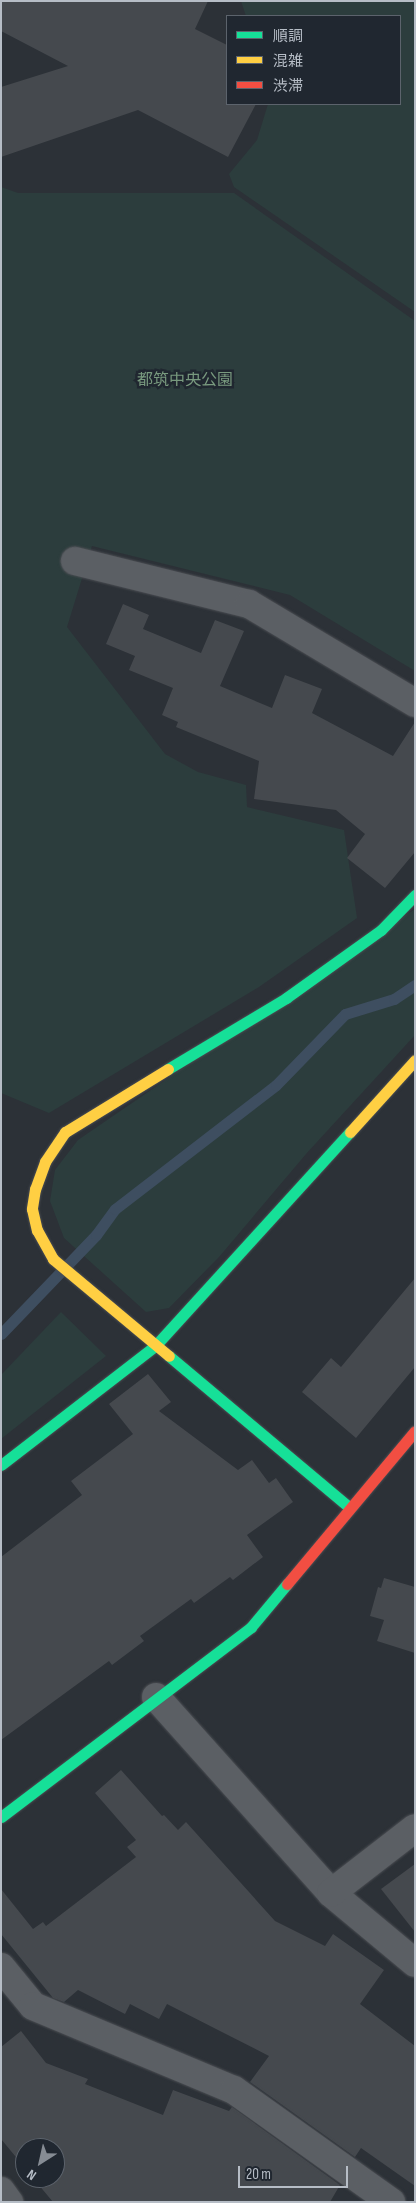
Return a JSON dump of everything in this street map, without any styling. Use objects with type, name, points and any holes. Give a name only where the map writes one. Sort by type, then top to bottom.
[{"type":"street","points":[[75,561],[249,604],[415,703]]},
{"type":"street","points":[[350,1508],[53,1259],[37,1230],[32,1209],[34,1189],[44,1162],[65,1132],[286,998],[381,930],[415,895]]},
{"type":"street","points":[[1,1465],[156,1345],[415,1060]]},
{"type":"street","points":[[1,1817],[156,1697],[251,1627],[415,1431]]},
{"type":"street","points":[[156,1697],[331,1893],[415,1963]]},
{"type":"street","points":[[331,1893],[415,1828]]},
{"type":"street","points":[[1,1967],[33,2006],[234,2090],[391,2202]]},
{"type":"street","points":[[1,2191],[10,2202]]},
{"type":"green space","points":[[241,1],[415,1],[415,312],[234,187],[229,174],[257,140],[268,105],[401,105],[401,15],[246,15]]},
{"type":"green space","name":"都筑中央公園","points":[[1,187],[18,193],[234,193],[415,321],[415,671],[290,595],[92,546],[67,627],[165,754],[198,772],[246,785],[247,807],[344,830],[357,918],[259,987],[49,1113],[1,1093]]},
{"type":"green space","points":[[415,909],[415,1035],[306,1154],[219,1257],[169,1308],[146,1312],[64,1238],[50,1201],[55,1170],[78,1140]]},
{"type":"green space","points":[[61,1312],[106,1356],[1,1439],[1,1375]]},
{"type":"building","points":[[1,1],[208,1],[195,29],[226,44],[226,105],[255,105],[228,157],[138,110],[1,157],[1,87],[68,66],[1,31]]},
{"type":"building","points":[[123,604],[149,615],[143,629],[201,653],[215,620],[244,631],[220,686],[272,708],[285,675],[322,689],[312,713],[393,756],[415,722],[415,852],[385,888],[347,858],[365,834],[336,810],[254,799],[259,761],[176,727],[178,722],[162,715],[173,688],[129,670],[135,656],[106,644]]},
{"type":"building","points":[[415,1278],[415,1367],[356,1438],[302,1392],[331,1358],[341,1367]]},
{"type":"building","points":[[148,1374],[171,1402],[159,1411],[238,1470],[252,1460],[269,1483],[276,1478],[293,1502],[247,1535],[263,1557],[233,1580],[230,1577],[194,1603],[191,1599],[140,1636],[144,1641],[112,1665],[109,1661],[1,1740],[1,1557],[82,1495],[71,1481],[133,1434],[109,1404]]},
{"type":"building","points":[[384,1578],[415,1587],[415,1653],[377,1641],[384,1620],[370,1616],[378,1587],[381,1588]]},
{"type":"building","points":[[121,1770],[162,1816],[164,1815],[178,1830],[186,1822],[275,1921],[325,1946],[333,1934],[384,1970],[360,2004],[415,2046],[415,2186],[361,2148],[355,2157],[250,2082],[269,2056],[167,2004],[159,2019],[130,2004],[125,2014],[78,1990],[64,2002],[53,1998],[1,1934],[1,1889],[33,1929],[43,1922],[46,1926],[136,1857],[127,1847],[136,1840],[95,1793]]},
{"type":"building","points":[[415,1864],[415,1932],[381,1889]]},
{"type":"building","points":[[21,2031],[46,2063],[88,2079],[85,2084],[163,2115],[173,2090],[229,2111],[232,2107],[340,2185],[330,2202],[53,2202],[41,2188],[65,2188],[65,2138],[15,2138],[15,2156],[1,2139],[1,2047]]},
{"type":"waterway","points":[[1,1334],[96,1235],[115,1209],[276,1085],[345,1014],[394,999],[415,985]]},
{"type":"traffic: fast","points":[[168,1069],[286,998],[381,930],[415,895]]},
{"type":"traffic: fast","points":[[1,1465],[156,1345],[350,1132]]},
{"type":"traffic: fast","points":[[169,1356],[350,1508]]},
{"type":"traffic: fast","points":[[1,1817],[251,1627],[287,1584]]},
{"type":"traffic: slow","points":[[350,1132],[415,1060]]},
{"type":"traffic: slow","points":[[168,1069],[65,1132],[45,1162],[35,1189],[32,1209],[37,1230],[53,1259],[169,1356]]},
{"type":"traffic: jam","points":[[287,1584],[415,1431]]}]
